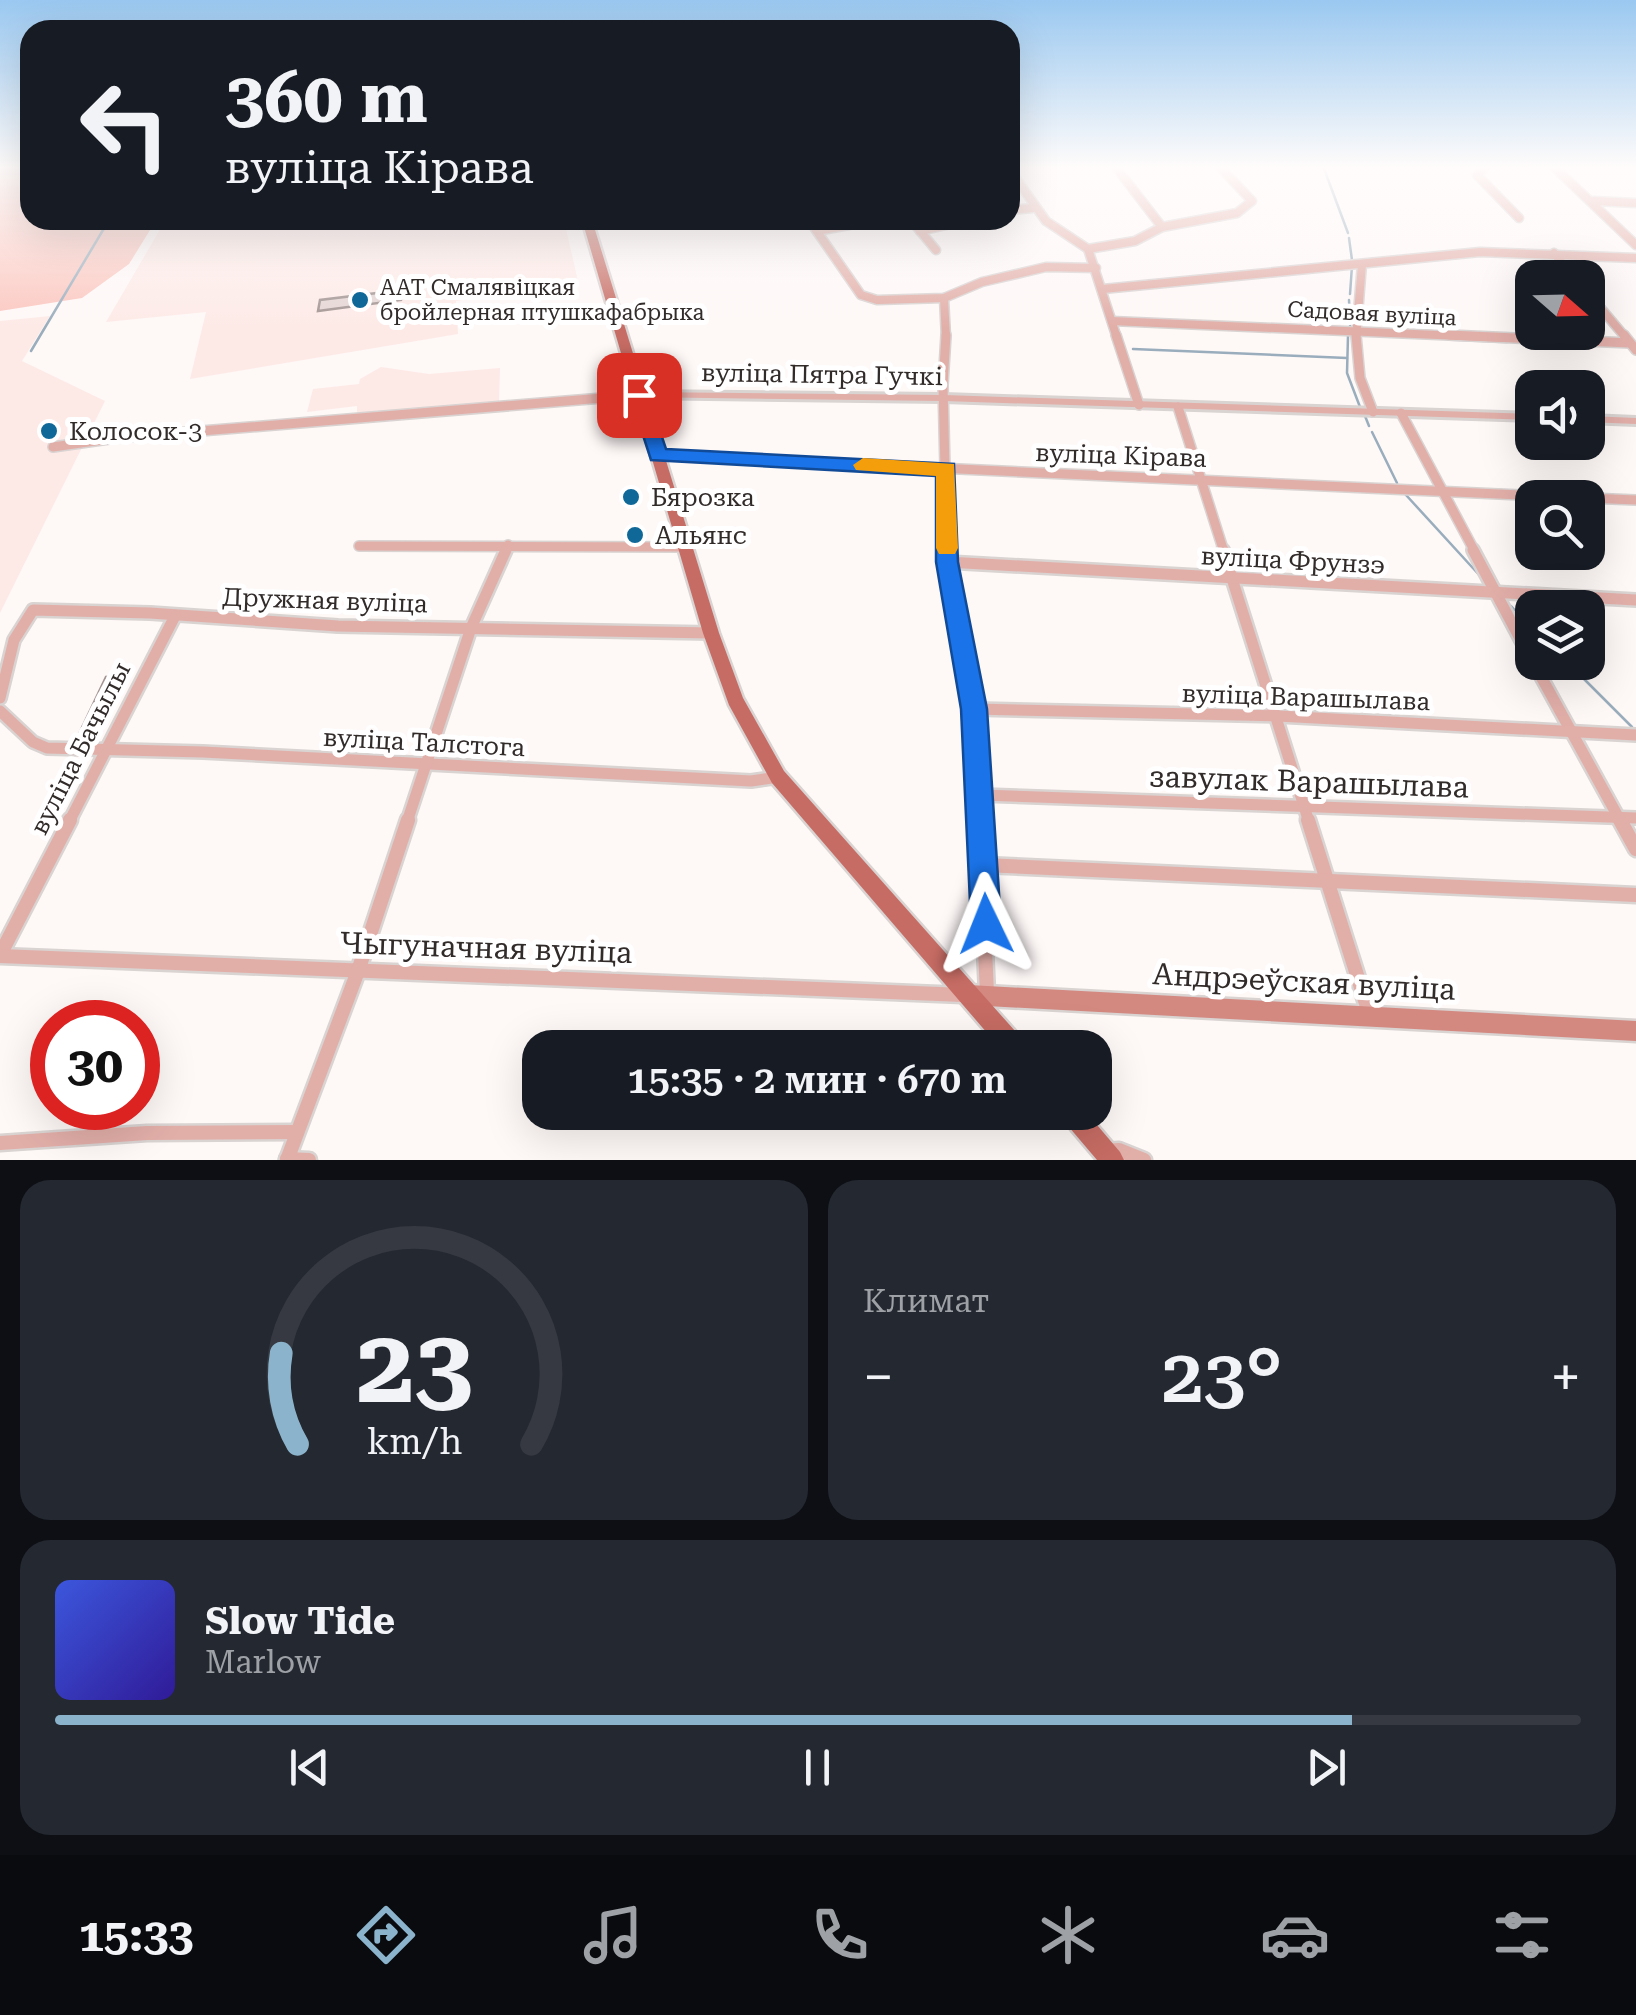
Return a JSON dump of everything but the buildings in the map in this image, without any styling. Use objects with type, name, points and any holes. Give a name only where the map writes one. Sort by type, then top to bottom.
[{"type":"main road","points":[[590,230],[735,700],[778,777],[978,994],[1003,1030]]},
{"type":"main road","name":"Андрэеўская вуліца","points":[[978,994],[1636,1030]]},
{"type":"main road","points":[[1086,1130],[1108,1156]]},
{"type":"street","points":[[1046,220],[1088,248],[1139,405]]},
{"type":"street","points":[[1157,220],[1162,226]]},
{"type":"street","points":[[1088,248],[1135,240],[1162,226],[1196,220]]},
{"type":"street","points":[[1612,220],[1636,245]]},
{"type":"street","points":[[822,230],[817,231],[861,295],[877,300],[944,298],[982,282],[1046,268],[1096,268]]},
{"type":"street","points":[[924,230],[920,231],[936,250]]},
{"type":"street","points":[[1104,289],[1480,252],[1636,258]]},
{"type":"street","points":[[1554,252],[1560,260]]},
{"type":"street","points":[[1362,264],[1357,330],[1359,379],[1372,412]]},
{"type":"street","points":[[944,298],[950,323],[940,372],[944,398],[947,562],[974,709],[981,796],[984,865],[978,994]]},
{"type":"street","points":[[1605,313],[1633,347]]},
{"type":"street","name":"Садовая вуліца","points":[[1112,321],[1357,330],[1633,347]]},
{"type":"street","name":"вуліца Пятра Гучкі","points":[[52,447],[116,438],[639,395],[944,398],[1515,417]]},
{"type":"street","points":[[1178,407],[1236,580],[1302,806],[1370,1017]]},
{"type":"street","points":[[1401,413],[1515,627]]},
{"type":"street","points":[[1605,420],[1636,421]]},
{"type":"street","name":"вуліца Кірава","points":[[658,455],[1515,494]]},
{"type":"street","name":"вуліца Кірава","points":[[1605,499],[1636,500]]},
{"type":"street","points":[[358,546],[686,547]]},
{"type":"street","points":[[309,1160],[287,1159],[358,970],[471,628],[508,546]]},
{"type":"street","name":"вуліца Фрунзэ","points":[[947,562],[1636,600]]},
{"type":"street","name":"Дружная вуліца","points":[[0,698],[12,643],[24,619],[34,610],[338,626],[711,632]]},
{"type":"street","name":"вуліца Бачылы","points":[[0,955],[175,616]]},
{"type":"street","points":[[1542,680],[1636,849]]},
{"type":"street","name":"вуліца Варашылава","points":[[974,709],[1278,716],[1636,735]]},
{"type":"street","name":"вуліца Талстога","points":[[0,711],[33,742],[47,748],[751,781],[778,777]]},
{"type":"street","name":"завулак Варашылава","points":[[981,796],[1636,818]]},
{"type":"street","points":[[984,865],[1636,896]]},
{"type":"street","name":"Чыгуначная вуліца","points":[[0,955],[978,994]]},
{"type":"street","points":[[0,1143],[147,1133],[297,1132]]},
{"type":"street","points":[[1108,1156],[1119,1150],[1144,1160]]},
{"type":"shaded area","points":[[0,220],[20,220],[20,230],[150,230],[129,264],[82,298],[0,311]]},
{"type":"shaded area","name":"ААТ Смалявіцкая бройлерная птушкафабрыка","points":[[160,230],[566,230],[578,281],[456,301],[458,334],[190,379],[206,312],[106,322]]},
{"type":"shaded area","points":[[50,316],[22,361],[105,401],[0,613],[0,321]]},
{"type":"shaded area","points":[[381,367],[429,374],[500,368],[499,401],[357,415],[357,406],[307,412],[313,389],[359,384],[360,379]]},
{"type":"waterway","points":[[1343,220],[1348,233]]},
{"type":"waterway","points":[[31,351],[103,230]]},
{"type":"waterway","points":[[1349,238],[1352,260]]},
{"type":"waterway","points":[[1350,294],[1352,266]]},
{"type":"waterway","points":[[1349,300],[1350,325]]},
{"type":"waterway","points":[[1348,336],[1347,373],[1360,407]]},
{"type":"waterway","points":[[1133,349],[1347,358]]},
{"type":"waterway","points":[[1365,416],[1369,426]]},
{"type":"waterway","points":[[1372,432],[1397,483]]},
{"type":"waterway","points":[[1406,495],[1482,578]]},
{"type":"waterway","points":[[1511,606],[1515,610]]},
{"type":"waterway","points":[[1585,680],[1632,727]]},
{"type":"slow traffic","points":[[863,465],[946,469],[947,548]]},
{"type":"place","name":"ААТ Смалявіцкая бройлерная птушкафабрыка","points":[[360,300]]},
{"type":"place","name":"Колосок-3","points":[[49,431]]},
{"type":"place","name":"Бярозка","points":[[631,497]]},
{"type":"place","name":"Альянс","points":[[635,535]]},
{"type":"route","points":[[639,395],[658,455],[946,469],[947,562],[974,709],[986,924]]}]
